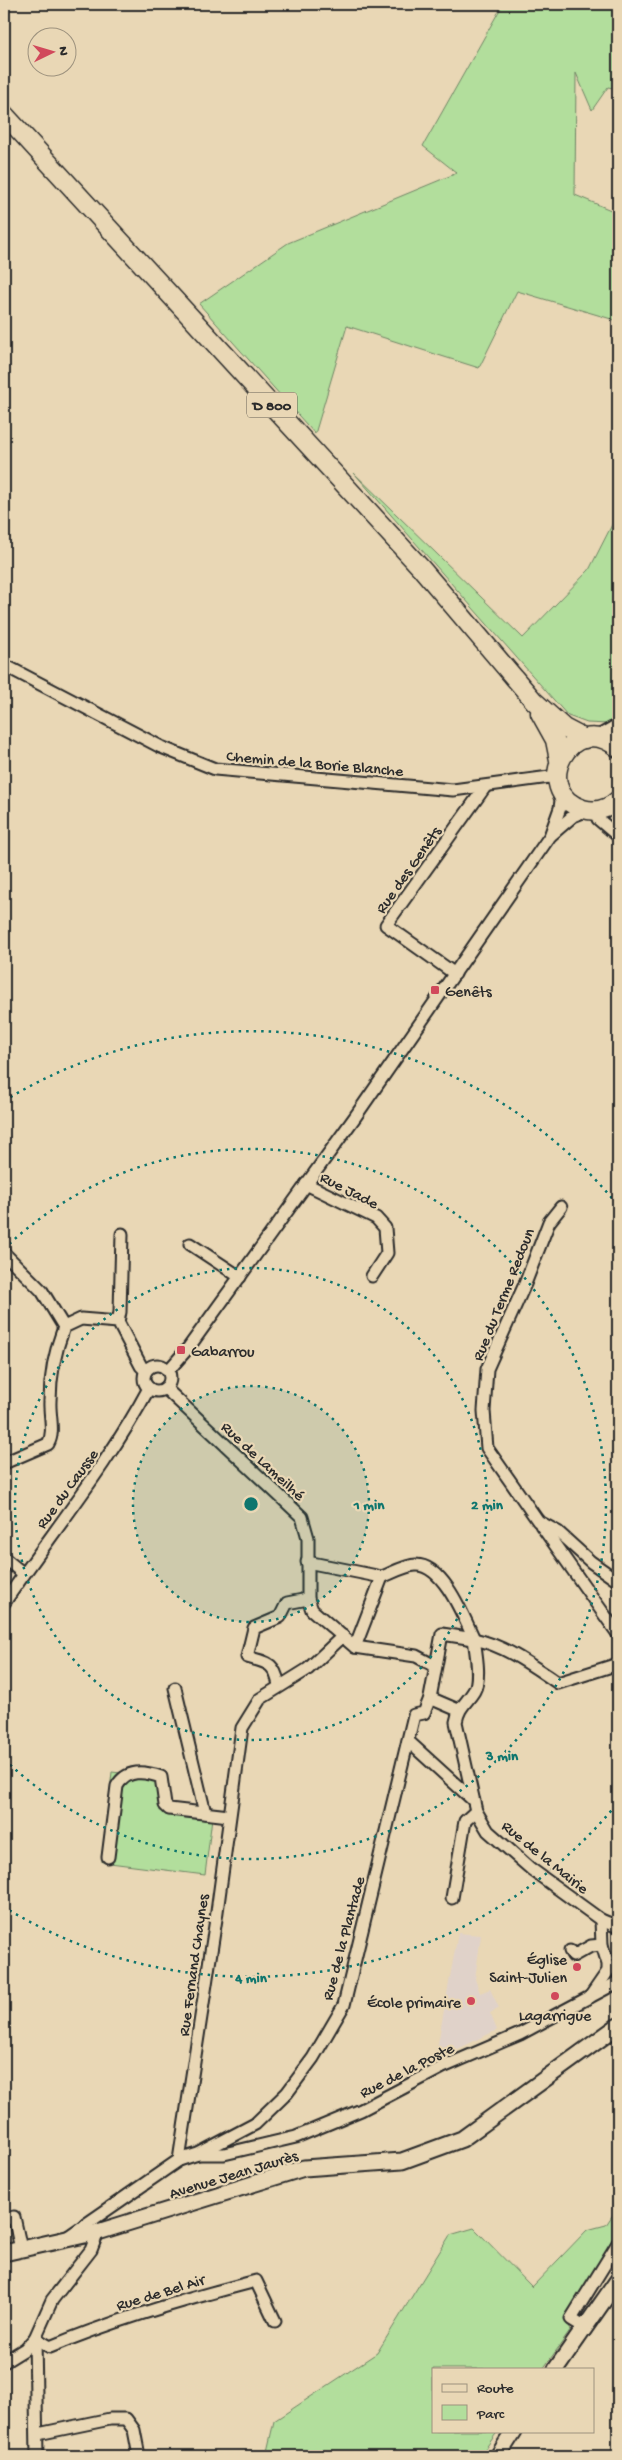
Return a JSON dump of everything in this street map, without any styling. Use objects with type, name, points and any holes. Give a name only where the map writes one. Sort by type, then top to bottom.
[{"type":"main road","name":"D 800","points":[[4,114],[408,553],[534,701],[564,728],[592,738]]},
{"type":"main road","name":"D 800","points":[[534,701],[555,740],[559,776]]},
{"type":"main road","points":[[606,808],[568,801],[559,776],[566,750],[574,743],[592,738],[608,741],[618,748]]},
{"type":"street","name":"Chemin de la Borie Blanche","points":[[4,665],[161,747],[215,769],[453,790],[559,776]]},
{"type":"street","points":[[592,738],[618,727]]},
{"type":"street","points":[[550,836],[560,808],[559,776]]},
{"type":"street","name":"Rue des Genêts","points":[[455,974],[386,926],[485,787]]},
{"type":"street","points":[[606,808],[598,819],[618,836]]},
{"type":"street","points":[[168,1371],[189,1347],[240,1277],[455,974],[550,836],[573,816],[606,808]]},
{"type":"street","name":"Rue Jade","points":[[306,1184],[376,1218],[385,1228],[387,1253],[372,1276]]},
{"type":"street","name":"Rue du Terme Redoun","points":[[561,1207],[549,1222],[525,1284],[487,1369],[484,1411],[486,1448],[538,1521],[558,1532],[591,1562],[618,1581]]},
{"type":"street","points":[[122,1234],[120,1312],[118,1322],[141,1366],[146,1370]]},
{"type":"street","points":[[190,1244],[240,1277]]},
{"type":"street","points":[[4,1253],[42,1291],[64,1327],[52,1369],[50,1401],[52,1438],[48,1444],[4,1463]]},
{"type":"street","points":[[64,1327],[81,1320],[118,1322]]},
{"type":"street","points":[[158,1365],[168,1371],[170,1378],[165,1388],[157,1391],[149,1388],[145,1382],[146,1370],[158,1365]]},
{"type":"street","name":"Rue du Causse","points":[[4,1603],[98,1473],[130,1424],[149,1388]]},
{"type":"street","name":"Rue de Lameilhé","points":[[165,1388],[302,1517],[308,1538],[308,1599]]},
{"type":"street","points":[[538,1521],[618,1634]]},
{"type":"street","points":[[4,1558],[24,1574]]},
{"type":"street","points":[[307,1562],[382,1576],[415,1565],[430,1568],[453,1594],[474,1640],[478,1660],[475,1689],[458,1710],[456,1722],[475,1806],[465,1821],[452,1898]]},
{"type":"street","points":[[355,1647],[382,1576]]},
{"type":"street","points":[[279,1685],[276,1670],[268,1663],[247,1657],[254,1628],[280,1617],[287,1603],[308,1599],[312,1610],[355,1647],[416,1656],[435,1666]]},
{"type":"street","points":[[458,1710],[430,1698],[442,1634],[492,1643],[522,1658],[558,1683],[618,1664]]},
{"type":"street","name":"Rue Fernand Chaynes","points":[[179,2160],[213,1938],[242,1728],[260,1699],[308,1668],[343,1636]]},
{"type":"street","points":[[175,1688],[205,1814]]},
{"type":"street","name":"Rue de la Plantade","points":[[179,2160],[198,2154],[255,2124],[287,2093],[313,2058],[344,2005],[414,1715],[424,1713],[430,1698]]},
{"type":"street","name":"Rue de la Mairie","points":[[408,1741],[475,1806],[488,1831],[531,1869],[610,1924],[618,1936]]},
{"type":"street","points":[[108,1858],[117,1786],[122,1778],[133,1772],[161,1777],[165,1804],[169,1809],[229,1816]]},
{"type":"street","points":[[589,1998],[608,1971],[608,1964],[602,1945],[610,1924]]},
{"type":"street","points":[[570,1952],[573,1956],[591,1946],[602,1945]]},
{"type":"street","name":"Rue de la Poste","points":[[198,2154],[224,2154],[296,2137],[361,2110],[443,2067],[520,2034],[618,1982]]},
{"type":"street","name":"Avenue Jean Jaurès","points":[[4,2253],[98,2232],[304,2168],[402,2161],[462,2139],[618,2026]]},
{"type":"street","points":[[66,2239],[179,2160]]},
{"type":"street","points":[[4,2219],[14,2217],[21,2249]]},
{"type":"street","points":[[4,2362],[25,2349],[35,2338],[52,2300],[91,2250],[98,2232]]},
{"type":"street","points":[[584,2327],[571,2318],[618,2243]]},
{"type":"street","points":[[557,2368],[618,2280]]},
{"type":"street","name":"Rue de Bel Air","points":[[35,2338],[50,2347],[107,2324],[187,2299],[256,2281],[275,2321]]},
{"type":"street","points":[[35,2338],[37,2456]]},
{"type":"street","points":[[38,2434],[110,2419],[126,2420],[134,2430],[140,2456]]},
{"type":"street","points":[[498,2456],[513,2432]]},
{"type":"shaded area","name":"École primaire","points":[[458,1933],[481,1935],[475,1979],[480,1993],[490,1989],[499,2008],[490,2013],[497,2030],[435,2060]]},
{"type":"green space","points":[[503,4],[618,4],[618,89],[608,87],[592,110],[576,73],[575,195],[618,213],[618,321],[517,291],[479,368],[347,326],[315,434],[199,304],[288,243],[457,173],[423,146]]},
{"type":"green space","points":[[354,473],[523,638],[589,570],[618,513],[618,727],[608,724],[587,723],[568,716]]},
{"type":"green space","points":[[112,1772],[156,1777],[160,1811],[212,1818],[205,1875],[102,1862]]},
{"type":"green space","points":[[618,2207],[618,2230],[566,2320],[571,2330],[544,2368],[432,2368],[432,2432],[497,2432],[480,2456],[266,2456],[274,2421],[377,2353],[450,2235],[474,2228],[532,2287],[587,2230],[606,2225]]},
{"type":"place","name":"Genêts","points":[[435,990]]},
{"type":"place","name":"Gabarrou","points":[[181,1350]]},
{"type":"place","name":"Église Saint-Julien","points":[[577,1967]]},
{"type":"place","name":"Lagarrigue","points":[[555,1996]]},
{"type":"place","name":"École primaire","points":[[471,2001]]}]
